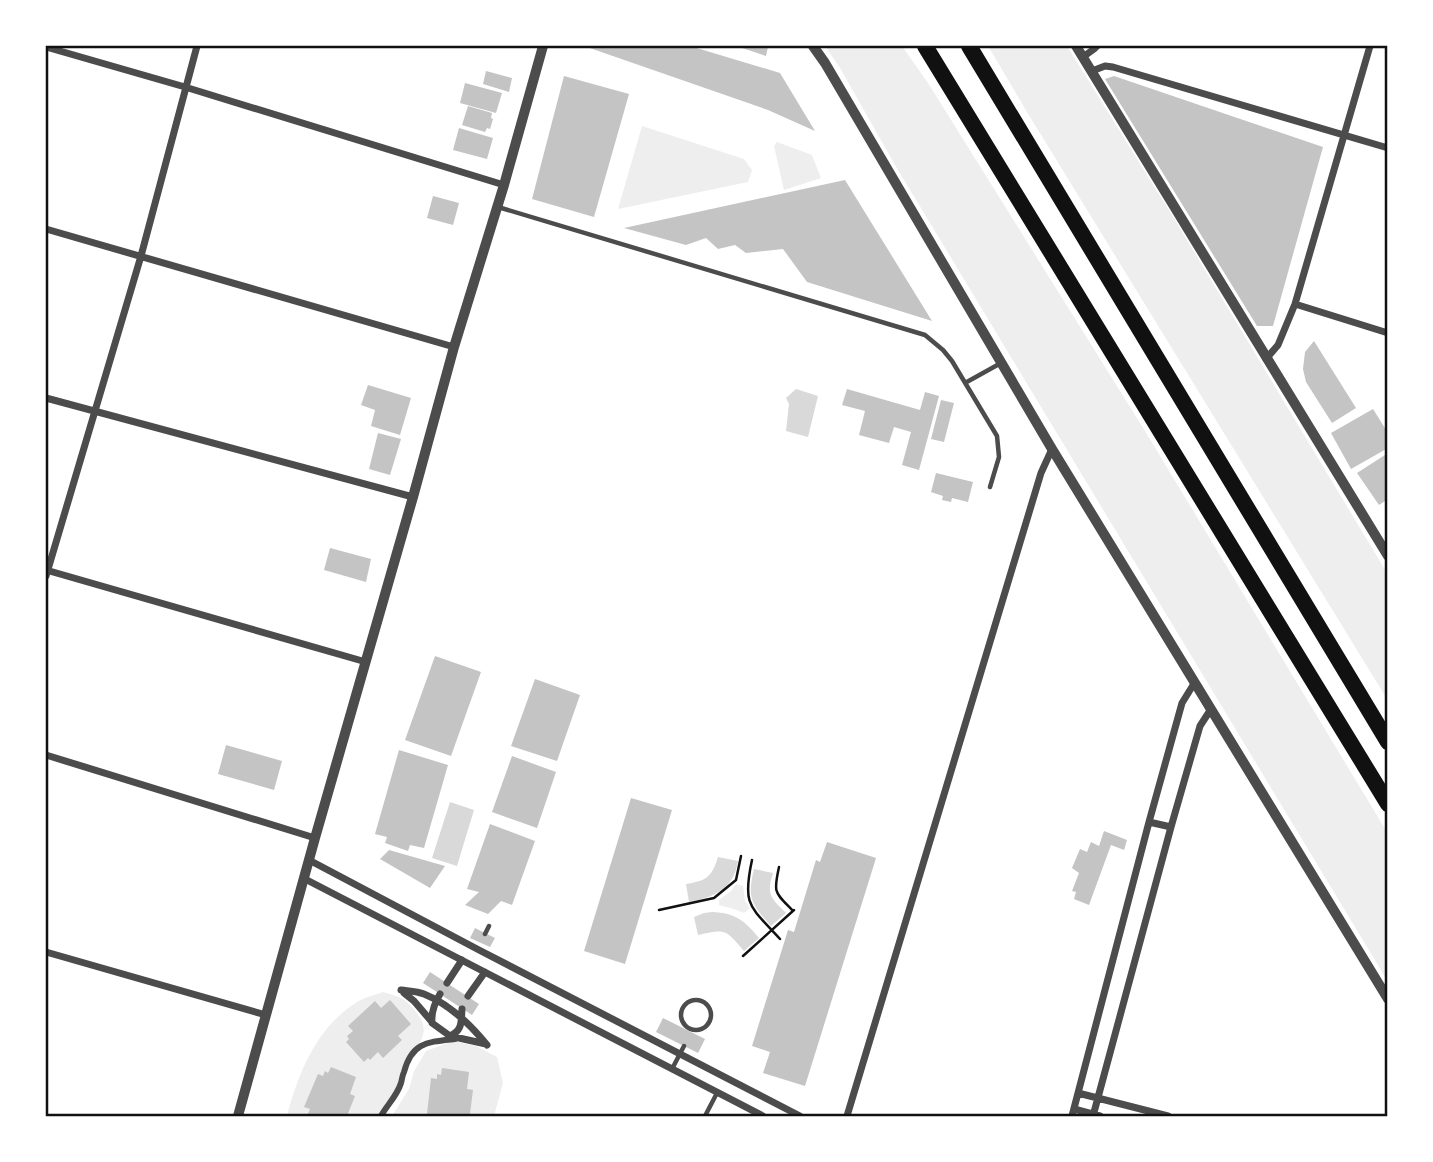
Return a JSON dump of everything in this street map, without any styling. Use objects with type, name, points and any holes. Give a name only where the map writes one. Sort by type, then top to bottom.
[{"type":"highway","points":[[915,46],[964,111]]},
{"type":"highway","points":[[925,46],[1388,804]]},
{"type":"highway","points":[[969,46],[1384,735]]},
{"type":"street","points":[[197,46],[141,256],[46,572],[366,663]]},
{"type":"street","points":[[238,1116],[454,347],[543,46]]},
{"type":"street","points":[[813,46],[1052,449],[1388,999]]},
{"type":"street","points":[[1076,46],[1388,556]]},
{"type":"street","points":[[1083,57],[1097,46]]},
{"type":"street","points":[[1266,359],[1278,345],[1295,304],[1370,46]]},
{"type":"street","points":[[46,47],[504,185]]},
{"type":"street","points":[[1092,71],[1105,66],[1113,67],[1388,148]]},
{"type":"street","points":[[46,229],[454,347]]},
{"type":"street","points":[[1295,304],[1388,333]]},
{"type":"street","points":[[46,398],[413,497]]},
{"type":"street","points":[[847,1116],[1041,473],[1052,449]]},
{"type":"street","points":[[1195,681],[1182,703],[1073,1113],[1096,1116],[1098,1097],[1171,827],[1200,726],[1211,709]]},
{"type":"street","points":[[46,755],[315,838]]},
{"type":"street","points":[[1149,822],[1171,827]]},
{"type":"street","points":[[309,860],[800,1116]]},
{"type":"street","points":[[305,879],[763,1116]]},
{"type":"street","points":[[472,965],[480,947]]},
{"type":"street","points":[[46,952],[266,1015]]},
{"type":"street","points":[[447,983],[462,960]]},
{"type":"street","points":[[468,996],[485,972]]},
{"type":"street","points":[[401,990],[438,998],[462,1013],[487,1045],[453,1037],[432,1023],[401,990]]},
{"type":"street","points":[[561,1012],[569,997]]},
{"type":"street","points":[[432,1023],[431,1015],[438,998]]},
{"type":"street","points":[[381,1116],[401,1084],[414,1049],[422,1044],[453,1037],[459,1030],[462,1013]]},
{"type":"street","points":[[1078,1093],[1168,1116]]},
{"type":"lane","points":[[497,207],[925,335],[952,361],[997,436],[999,457],[990,487]]},
{"type":"lane","points":[[965,383],[1001,362]]},
{"type":"lane","points":[[485,933],[489,926]]},
{"type":"lane","points":[[690,1001],[700,1001],[710,1011],[710,1021],[703,1028],[691,1031],[683,1023],[682,1007],[690,1001]]},
{"type":"lane","points":[[672,1070],[684,1046]]},
{"type":"lane","points":[[705,1116],[717,1093]]},
{"type":"path","points":[[659,910],[714,898],[736,880],[741,856]]},
{"type":"path","points":[[752,860],[747,884],[749,902],[780,939]]},
{"type":"path","points":[[743,956],[793,911],[775,888],[779,867]]},
{"type":"shaded area","points":[[825,46],[902,46],[928,83],[1145,431],[1387,832],[1387,980],[895,165],[840,68]]},
{"type":"shaded area","points":[[988,46],[1067,46],[1175,220],[1387,573],[1387,699],[1027,112]]},
{"type":"shaded area","points":[[642,126],[744,159],[752,170],[748,182],[618,209]]},
{"type":"shaded area","points":[[777,142],[812,155],[821,178],[784,190],[774,146]]},
{"type":"shaded area","points":[[796,389],[818,396],[808,437],[786,431],[789,404],[786,398]]},
{"type":"shaded area","points":[[450,802],[474,810],[457,866],[432,858]]},
{"type":"shaded area","points":[[718,857],[738,861],[732,879],[714,894],[689,902],[686,884],[707,877]]},
{"type":"shaded area","points":[[754,869],[773,873],[771,896],[786,913],[771,926],[752,900]]},
{"type":"shaded area","points":[[736,884],[743,886],[745,901],[750,908],[744,913],[719,905],[719,900]]},
{"type":"shaded area","points":[[712,912],[739,919],[759,938],[744,951],[724,932],[698,935],[694,917]]},
{"type":"shaded area","points":[[383,992],[401,998],[411,1006],[419,1015],[424,1030],[421,1041],[381,1116],[287,1116],[303,1068],[320,1038],[343,1012],[367,997]]},
{"type":"shaded area","points":[[453,1041],[476,1046],[497,1057],[503,1083],[494,1116],[392,1116],[409,1089],[414,1071],[426,1051]]},
{"type":"building","points":[[584,46],[690,46],[780,73],[815,131],[768,110]]},
{"type":"building","points":[[736,46],[767,46],[768,47],[766,56]]},
{"type":"building","points":[[486,71],[512,78],[509,92],[483,84]]},
{"type":"building","points":[[564,76],[629,94],[594,217],[532,199]]},
{"type":"building","points":[[1114,76],[1323,147],[1273,326],[1257,326],[1105,79]]},
{"type":"building","points":[[465,83],[502,93],[496,113],[460,103]]},
{"type":"building","points":[[468,106],[492,113],[490,129],[487,128],[485,132],[462,125]]},
{"type":"building","points":[[459,128],[493,138],[487,159],[453,150]]},
{"type":"building","points":[[845,180],[932,321],[807,282],[783,249],[746,253],[735,245],[718,249],[706,238],[686,245],[624,228]]},
{"type":"building","points":[[433,196],[459,203],[453,225],[427,218]]},
{"type":"building","points":[[1314,341],[1356,408],[1332,423],[1306,382],[1303,369],[1305,352]]},
{"type":"building","points":[[368,385],[411,398],[400,435],[371,426],[375,410],[361,405]]},
{"type":"building","points":[[847,389],[920,410],[925,392],[939,396],[919,470],[902,465],[911,432],[894,427],[889,443],[859,435],[865,411],[842,405]]},
{"type":"building","points":[[941,400],[954,403],[944,442],[931,439]]},
{"type":"building","points":[[1373,409],[1388,433],[1388,448],[1351,469],[1331,433]]},
{"type":"building","points":[[378,433],[401,439],[390,475],[369,469]]},
{"type":"building","points":[[1388,453],[1388,499],[1379,505],[1357,473]]},
{"type":"building","points":[[936,473],[973,482],[968,502],[952,498],[951,502],[942,500],[943,496],[931,492]]},
{"type":"building","points":[[330,548],[371,559],[366,582],[324,570]]},
{"type":"building","points":[[435,656],[481,672],[451,756],[405,740]]},
{"type":"building","points":[[535,679],[580,695],[557,761],[511,746]]},
{"type":"building","points":[[226,745],[282,761],[274,790],[218,774]]},
{"type":"building","points":[[399,750],[448,765],[424,848],[410,845],[408,851],[385,843],[387,837],[375,834]]},
{"type":"building","points":[[512,756],[556,772],[537,828],[492,812]]},
{"type":"building","points":[[631,798],[672,810],[625,964],[584,951]]},
{"type":"building","points":[[490,824],[535,841],[512,905],[501,901],[488,914],[465,905],[479,892],[467,889]]},
{"type":"building","points":[[1104,831],[1127,840],[1124,850],[1111,845],[1089,905],[1074,899],[1076,892],[1072,891],[1079,873],[1072,868],[1080,849],[1087,852],[1091,842],[1099,846]]},
{"type":"building","points":[[827,842],[876,858],[805,1086],[763,1073],[770,1052],[752,1046],[788,930],[794,932],[816,860],[820,862]]},
{"type":"building","points":[[389,850],[445,866],[430,888],[380,859]]},
{"type":"building","points":[[475,928],[495,938],[490,947],[470,938]]},
{"type":"building","points":[[430,972],[479,1004],[472,1015],[423,983]]},
{"type":"building","points":[[390,1000],[411,1024],[398,1036],[402,1040],[383,1058],[378,1052],[364,1062],[346,1042],[349,1039],[347,1036],[353,1031],[348,1026],[375,1001],[381,1008]]},
{"type":"building","points":[[663,1018],[705,1039],[698,1053],[656,1032]]},
{"type":"building","points":[[331,1067],[356,1077],[350,1094],[355,1096],[347,1116],[307,1116],[310,1109],[304,1107],[318,1074],[323,1076]]},
{"type":"building","points":[[442,1068],[469,1072],[467,1089],[473,1090],[470,1114],[427,1114],[431,1078],[437,1079]]}]
